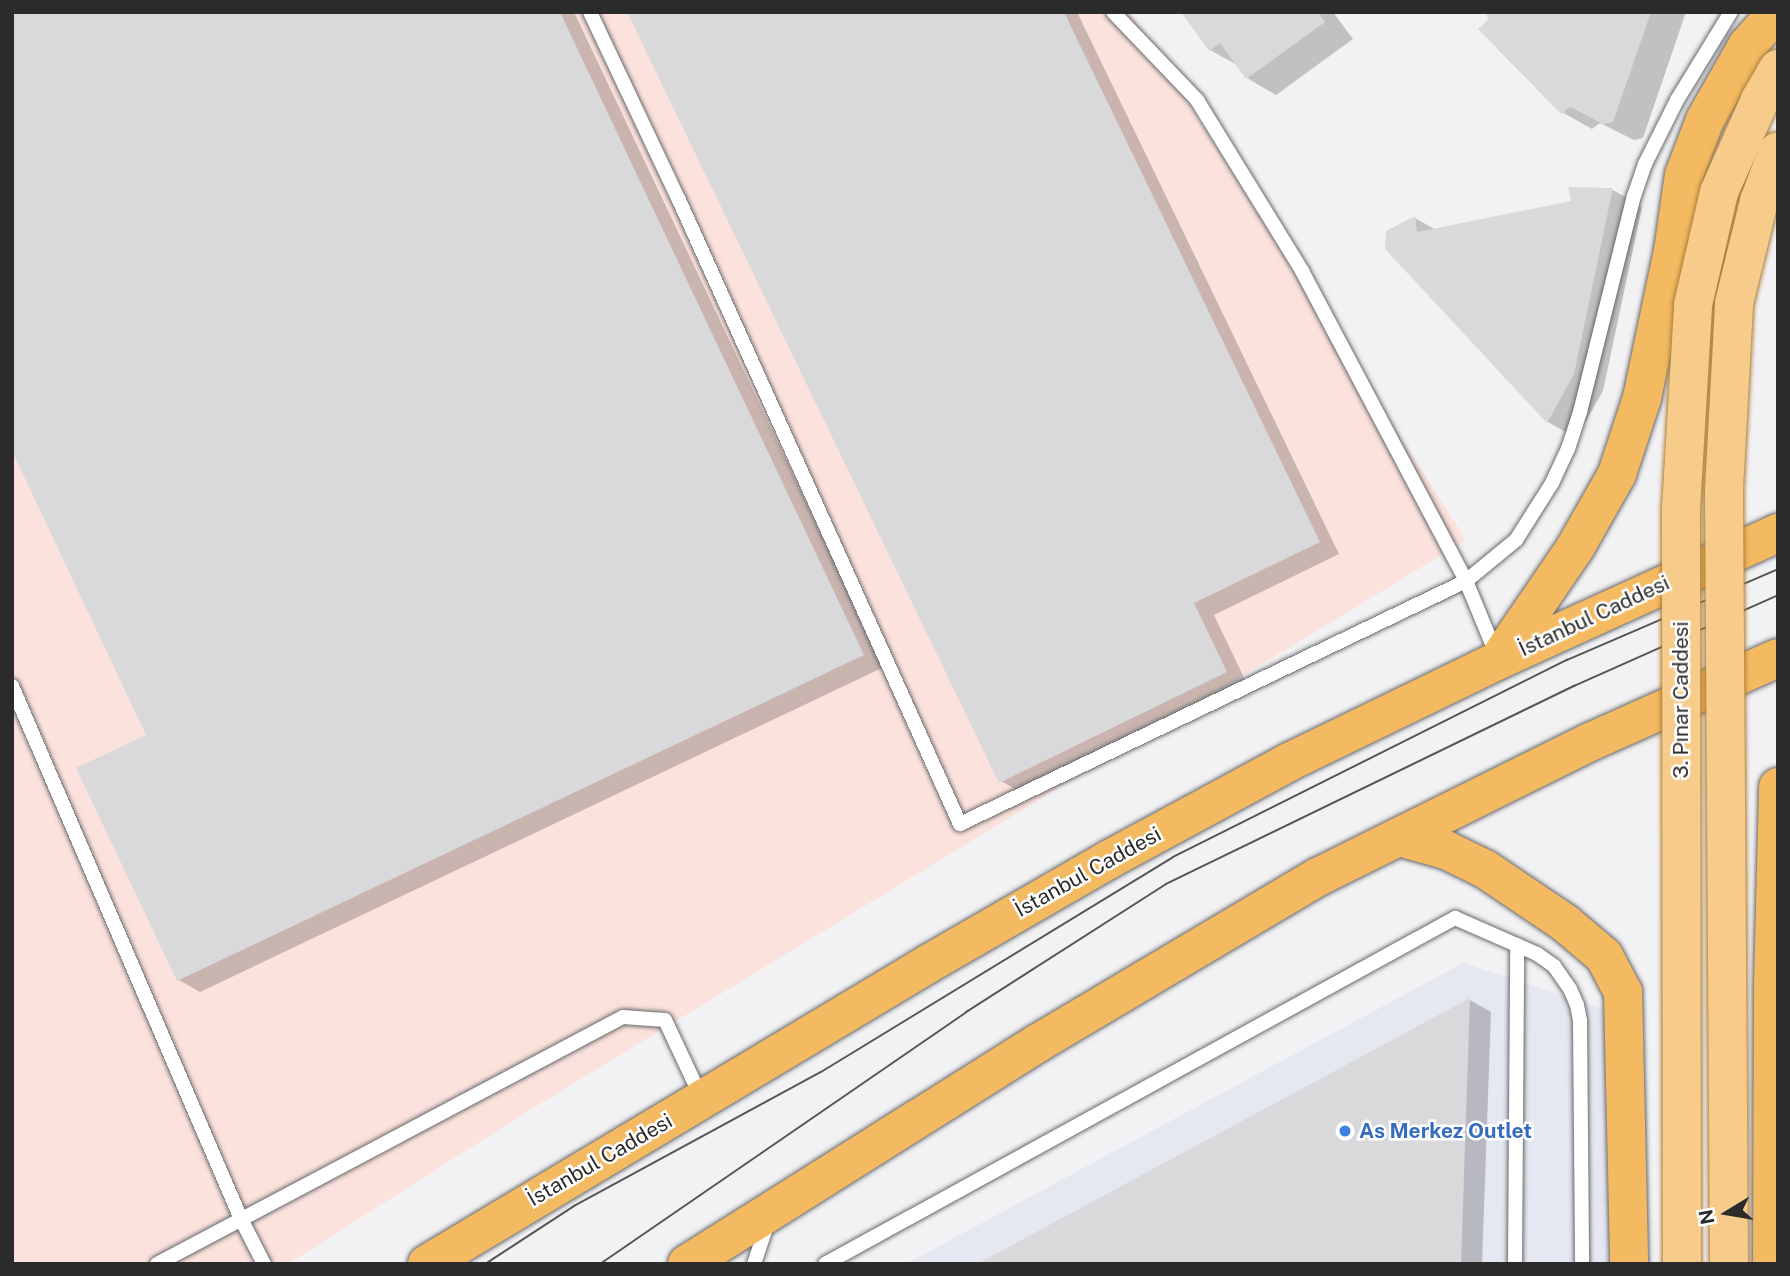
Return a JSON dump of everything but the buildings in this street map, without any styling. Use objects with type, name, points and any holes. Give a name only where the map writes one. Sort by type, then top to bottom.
[{"type":"highway","points":[[1499,660],[1575,548],[1617,474],[1642,398],[1673,251],[1684,175],[1705,120],[1747,46],[1777,12]]},
{"type":"highway","name":"İstanbul Caddesi","points":[[427,1264],[928,964],[1108,860],[1289,762],[1499,660],[1778,533]]},
{"type":"highway","points":[[687,1264],[1038,1043],[1318,877],[1590,741],[1778,658]]},
{"type":"highway","points":[[1772,1264],[1773,983],[1778,787]]},
{"type":"highway","points":[[1399,838],[1446,850],[1485,869],[1565,923],[1604,956],[1623,992],[1629,1264]]},
{"type":"main road","name":"3. Pınar Caddesi","points":[[1682,1264],[1681,509],[1693,305],[1719,192],[1760,100],[1778,69]]},
{"type":"main road","points":[[1729,1264],[1724,490],[1734,303],[1759,201],[1778,151]]},
{"type":"lane","points":[[590,12],[678,200],[960,824],[1466,581],[1516,540],[1552,483],[1580,412],[1634,196],[1645,164],[1677,100],[1731,12]]},
{"type":"lane","points":[[1113,12],[1197,100],[1302,271],[1466,581],[1499,660]]},
{"type":"lane","points":[[12,686],[241,1219],[264,1264]]},
{"type":"lane","points":[[825,1264],[1455,918],[1517,945],[1554,966],[1577,1004],[1580,1021],[1581,1264]]},
{"type":"lane","points":[[1515,1264],[1517,945]]},
{"type":"lane","points":[[157,1264],[623,1017],[666,1020],[703,1100]]},
{"type":"lane","points":[[754,1264],[772,1210]]},
{"type":"shaded area","points":[[12,12],[1130,12],[1466,540],[538,1105],[288,1264],[12,1264]]},
{"type":"shaded area","points":[[1463,963],[1616,1013],[1617,1264],[906,1264]]},
{"type":"tram line","points":[[485,1264],[574,1206],[821,1072],[1173,857],[1567,660],[1778,569]]},
{"type":"tram line","points":[[600,1264],[966,1012],[1166,884],[1574,686],[1778,595]]},
{"type":"place","name":"As Merkez Outlet","points":[[1345,1131]]}]
